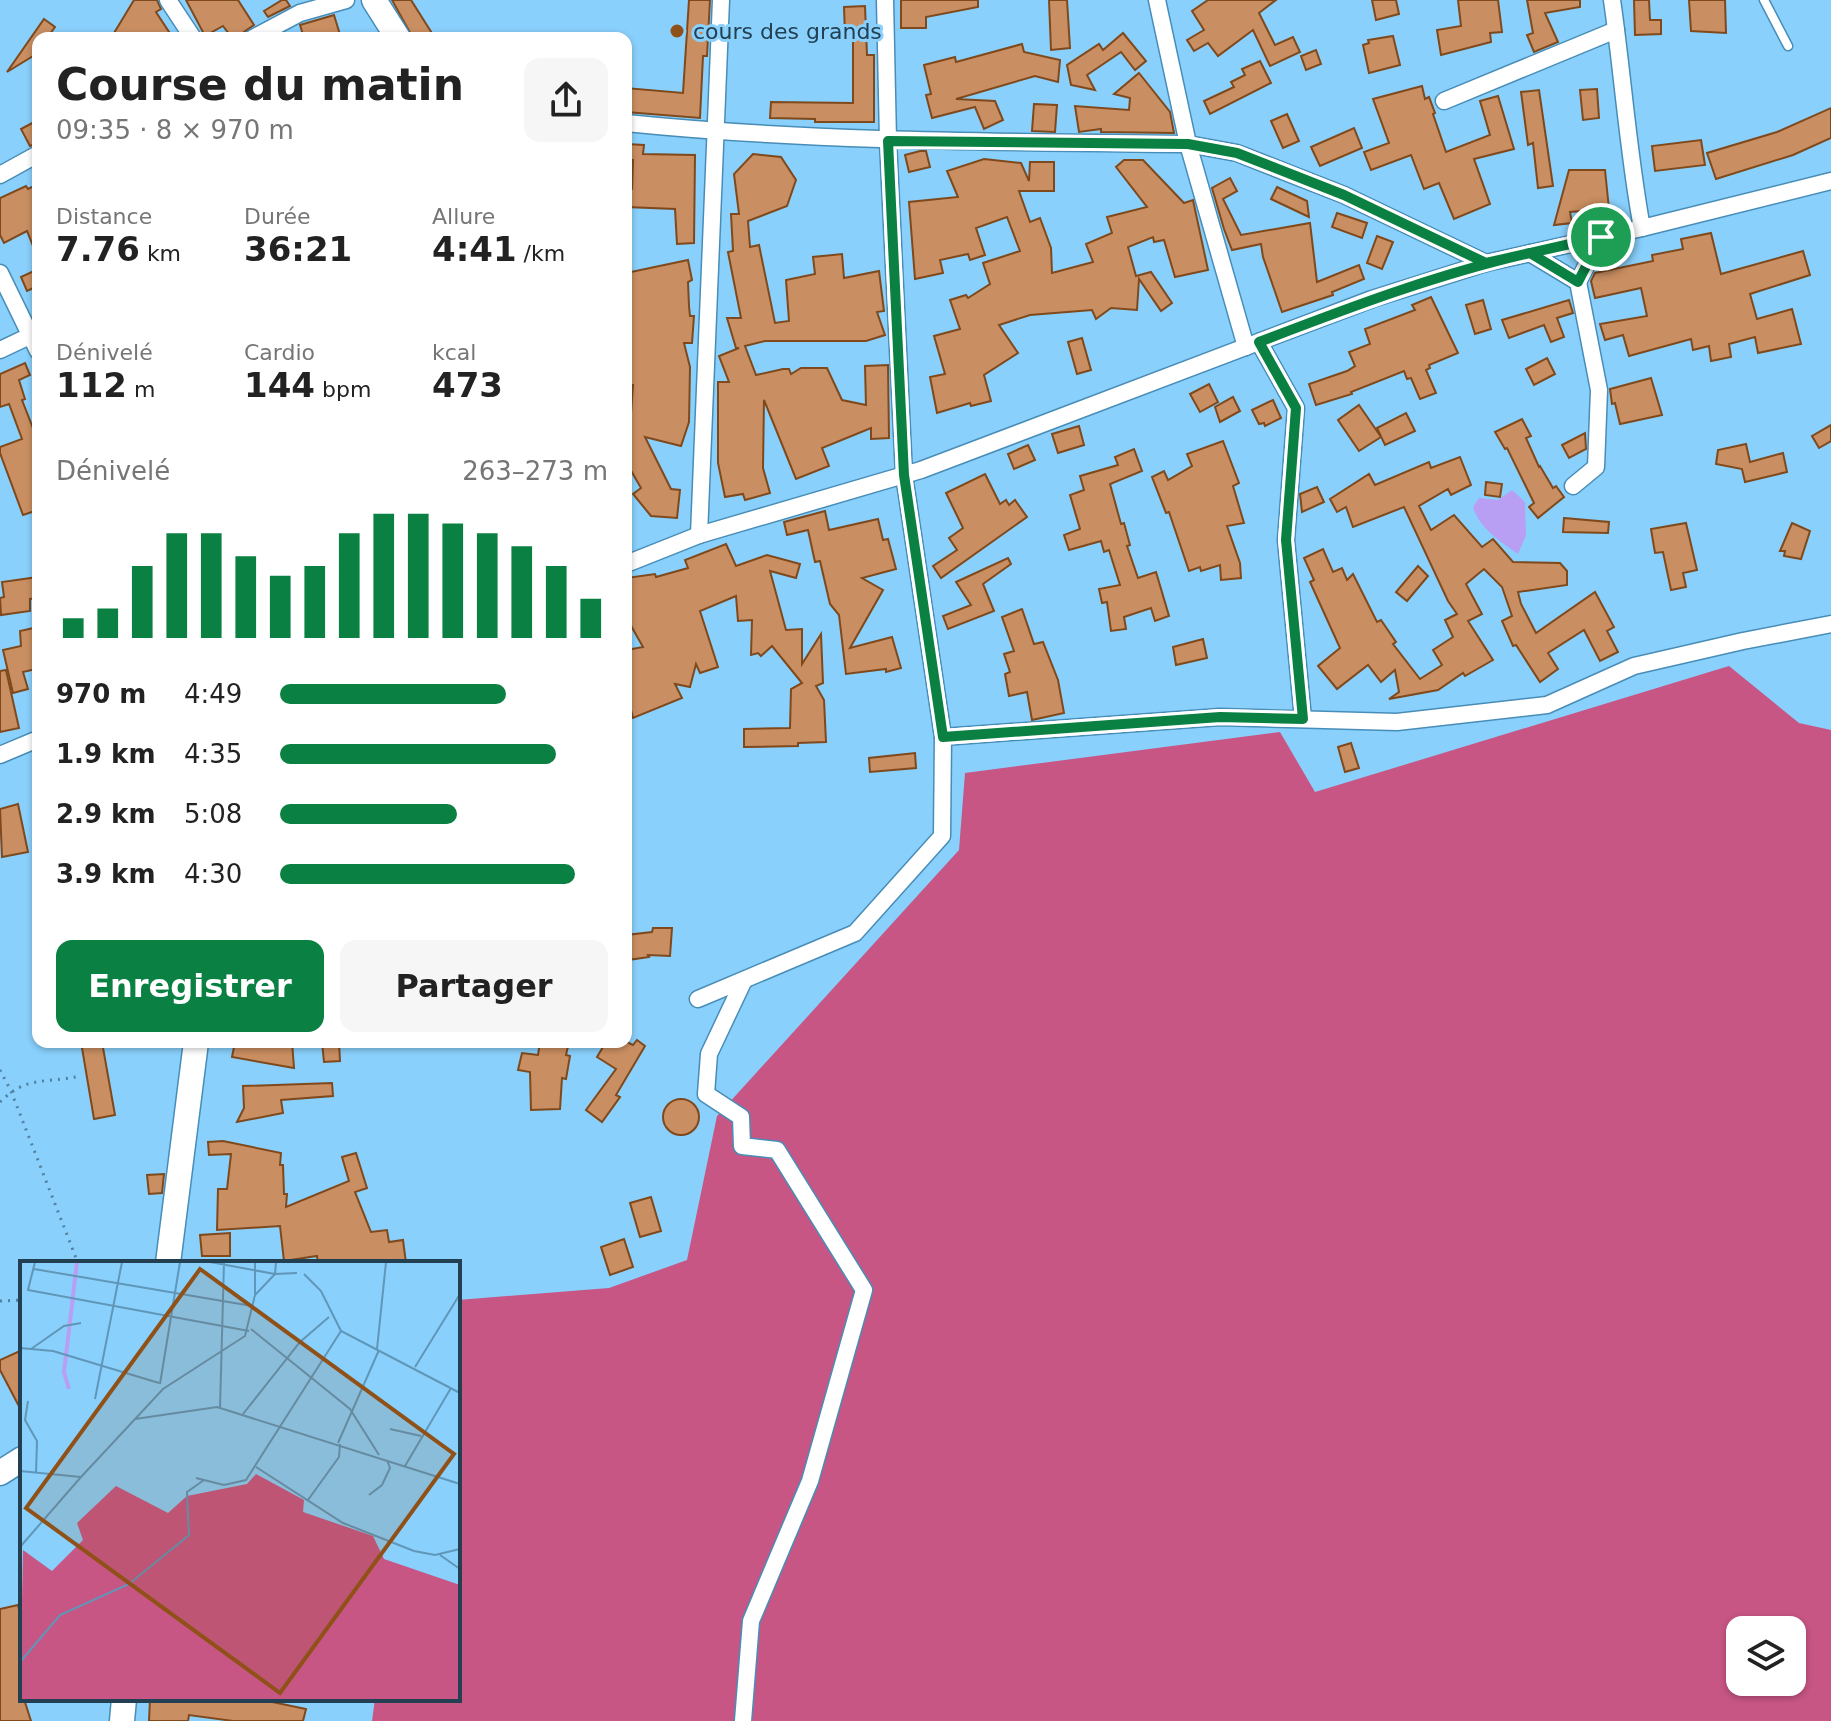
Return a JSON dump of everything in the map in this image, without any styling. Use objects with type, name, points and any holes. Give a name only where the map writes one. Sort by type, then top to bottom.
[{"type":"street","points":[[168,0],[189,32]]},
{"type":"street","points":[[264,32],[300,13],[346,0]]},
{"type":"street","points":[[374,0],[394,32]]},
{"type":"street","points":[[699,535],[721,0]]},
{"type":"street","points":[[698,999],[855,933],[942,836],[943,737],[904,475],[888,141],[885,0]]},
{"type":"street","points":[[1157,0],[1188,144],[1253,344],[1296,408],[1286,540],[1303,719]]},
{"type":"street","points":[[1612,0],[1633,183],[1642,228]]},
{"type":"street","points":[[1444,101],[1616,30]]},
{"type":"street","points":[[632,124],[717,132],[888,141],[1188,144],[1237,153],[1330,190],[1486,263]]},
{"type":"street","points":[[0,175],[32,157]]},
{"type":"street","points":[[632,562],[699,535],[904,475],[1372,299],[1486,263],[1831,181]]},
{"type":"street","points":[[1573,486],[1596,467],[1599,390],[1578,282],[1601,237]]},
{"type":"street","points":[[1530,253],[1578,282]]},
{"type":"street","points":[[0,273],[32,332]]},
{"type":"street","points":[[0,350],[32,340]]},
{"type":"street","points":[[943,737],[1220,717],[1397,722],[1547,705],[1634,666],[1831,624]]},
{"type":"street","points":[[0,755],[32,742]]},
{"type":"street","points":[[743,1721],[751,1621],[810,1481],[864,1290],[777,1150],[742,1146],[741,1117],[706,1094],[709,1054],[744,980]]},
{"type":"street","points":[[168,1261],[195,1048]]},
{"type":"street","points":[[0,1473],[20,1460]]},
{"type":"street","points":[[122,1721],[124,1701]]},
{"type":"lane","points":[[1764,0],[1788,46]]},
{"type":"path","points":[[0,1070],[77,1261]]},
{"type":"path","points":[[0,1102],[11,1091],[31,1082],[80,1076]]},
{"type":"path","points":[[0,1301],[20,1300]]},
{"type":"shaded area","points":[[1512,490],[1525,502],[1526,535],[1518,554],[1485,528],[1473,507],[1479,498],[1498,500]]},
{"type":"shaded area","points":[[1729,666],[1799,723],[1831,730],[1831,1721],[372,1721],[375,1701],[460,1701],[460,1300],[609,1288],[687,1260],[717,1116],[959,850],[965,773],[1280,732],[1315,792]]},
{"type":"building","points":[[134,0],[157,0],[161,9],[156,12],[169,32],[115,32]]},
{"type":"building","points":[[186,0],[238,0],[254,25],[244,32],[228,32],[223,26],[212,32],[203,32]]},
{"type":"building","points":[[282,0],[290,6],[268,17],[264,11]]},
{"type":"building","points":[[392,0],[411,0],[431,32],[410,32]]},
{"type":"building","points":[[689,0],[710,0],[700,118],[632,112],[632,89],[683,93]]},
{"type":"building","points":[[901,0],[978,0],[978,7],[926,17],[926,28],[901,28]]},
{"type":"building","points":[[1049,0],[1067,0],[1070,48],[1051,50]]},
{"type":"building","points":[[1208,0],[1276,0],[1259,13],[1275,45],[1293,37],[1300,52],[1270,66],[1253,30],[1218,56],[1208,43],[1194,51],[1187,40],[1204,30],[1192,11]]},
{"type":"building","points":[[1372,0],[1396,0],[1399,14],[1376,20]]},
{"type":"building","points":[[1458,0],[1498,0],[1502,32],[1490,33],[1491,42],[1441,55],[1437,30],[1461,26]]},
{"type":"building","points":[[1527,0],[1580,0],[1580,7],[1545,13],[1558,42],[1534,52],[1527,35],[1533,33]]},
{"type":"building","points":[[1634,0],[1649,0],[1650,20],[1661,20],[1661,34],[1635,35]]},
{"type":"building","points":[[1689,0],[1725,0],[1726,33],[1691,31]]},
{"type":"building","points":[[865,6],[867,55],[874,55],[874,122],[770,118],[771,102],[853,103],[853,34],[845,34],[844,7]]},
{"type":"building","points":[[334,15],[339,32],[302,32],[300,25]]},
{"type":"building","points":[[44,19],[55,27],[51,32],[35,32]]},
{"type":"building","points":[[1123,33],[1146,61],[1135,70],[1121,52],[1087,75],[1095,90],[1071,85],[1067,65],[1099,44],[1103,50]]},
{"type":"building","points":[[32,36],[32,57],[7,72]]},
{"type":"building","points":[[1393,36],[1400,65],[1369,73],[1363,45],[1369,43],[1368,40]]},
{"type":"building","points":[[1022,44],[1024,52],[1060,60],[1058,82],[1035,76],[956,99],[995,101],[1003,120],[984,129],[975,107],[932,118],[926,95],[931,94],[924,65],[955,57],[956,62]]},
{"type":"building","points":[[1316,50],[1321,64],[1306,70],[1301,56]]},
{"type":"building","points":[[1260,61],[1271,83],[1210,114],[1204,101],[1234,87],[1231,82],[1245,75],[1242,69]]},
{"type":"building","points":[[1139,73],[1170,112],[1174,133],[1101,132],[1101,129],[1079,132],[1075,106],[1129,110],[1130,98],[1114,94]]},
{"type":"building","points":[[1422,86],[1425,99],[1429,97],[1435,113],[1446,152],[1490,135],[1480,101],[1498,96],[1514,149],[1474,159],[1490,204],[1454,219],[1439,183],[1424,189],[1411,155],[1371,170],[1364,152],[1389,143],[1373,99]]},
{"type":"building","points":[[1597,89],[1599,118],[1583,120],[1580,90]]},
{"type":"building","points":[[1539,90],[1553,186],[1538,188],[1533,143],[1528,145],[1521,92]]},
{"type":"building","points":[[1034,104],[1057,105],[1055,132],[1032,131]]},
{"type":"building","points":[[1831,108],[1831,138],[1793,155],[1716,179],[1707,153],[1777,132]]},
{"type":"building","points":[[1287,114],[1299,141],[1283,148],[1271,121]]},
{"type":"building","points":[[32,123],[32,145],[30,146],[21,129]]},
{"type":"building","points":[[1354,128],[1362,148],[1320,166],[1311,147]]},
{"type":"building","points":[[1701,140],[1705,165],[1655,171],[1652,146]]},
{"type":"building","points":[[632,144],[644,145],[643,154],[695,155],[694,243],[677,244],[675,209],[632,207]]},
{"type":"building","points":[[926,151],[930,167],[909,172],[905,155]]},
{"type":"building","points":[[753,154],[781,157],[796,180],[787,206],[748,221],[750,247],[759,245],[775,323],[789,321],[786,280],[815,274],[813,257],[842,254],[844,278],[879,271],[884,311],[877,312],[885,335],[866,341],[765,341],[745,346],[756,375],[783,369],[789,369],[791,374],[801,368],[827,368],[842,400],[866,405],[865,366],[888,365],[889,438],[871,439],[871,428],[822,448],[829,466],[796,479],[764,400],[763,468],[770,493],[745,500],[743,494],[725,497],[718,463],[718,382],[729,382],[719,356],[739,348],[736,348],[727,318],[741,318],[728,252],[733,251],[731,214],[739,214],[734,174]]},
{"type":"building","points":[[984,159],[1021,163],[1029,181],[1030,162],[1054,162],[1054,191],[1019,191],[1030,222],[1040,218],[1051,248],[1052,273],[1093,262],[1086,244],[1112,233],[1107,217],[1147,207],[1116,167],[1124,160],[1143,160],[1184,203],[1193,200],[1208,270],[1175,277],[1164,240],[1154,242],[1153,237],[1128,247],[1136,276],[1151,272],[1172,303],[1161,311],[1139,279],[1137,310],[1111,308],[1096,319],[1092,310],[1030,315],[999,325],[1018,353],[984,375],[991,401],[971,406],[970,403],[937,413],[930,377],[945,374],[934,336],[960,329],[950,300],[966,295],[968,298],[990,284],[983,263],[1020,251],[1007,217],[976,228],[985,255],[970,260],[968,254],[940,260],[943,273],[915,279],[909,202],[958,197],[947,171]]},
{"type":"building","points":[[1569,170],[1605,170],[1609,209],[1570,212],[1572,223],[1554,225]]},
{"type":"building","points":[[1230,178],[1237,191],[1223,199],[1241,235],[1310,223],[1317,282],[1359,265],[1364,279],[1332,292],[1333,295],[1282,312],[1261,244],[1232,250],[1212,188]]},
{"type":"building","points":[[26,186],[28,189],[32,187],[32,244],[27,231],[4,243],[0,235],[0,198]]},
{"type":"building","points":[[1277,187],[1307,201],[1309,217],[1271,199]]},
{"type":"building","points":[[1337,213],[1367,223],[1362,238],[1332,227]]},
{"type":"building","points":[[1711,233],[1721,274],[1803,251],[1810,275],[1750,294],[1757,319],[1792,309],[1801,344],[1758,353],[1755,337],[1729,344],[1731,357],[1711,361],[1709,346],[1693,350],[1691,339],[1629,356],[1623,335],[1605,340],[1600,324],[1647,316],[1641,288],[1595,298],[1591,281],[1595,273],[1653,261],[1652,255],[1683,249],[1681,239]]},
{"type":"building","points":[[1377,236],[1393,242],[1382,269],[1367,263]]},
{"type":"building","points":[[688,260],[692,280],[688,282],[690,316],[694,316],[692,343],[684,343],[690,367],[689,422],[681,446],[645,437],[671,489],[680,490],[677,518],[651,516],[633,494],[641,488],[632,472],[632,272]]},
{"type":"building","points":[[32,272],[32,289],[27,291],[21,277]]},
{"type":"building","points":[[1431,297],[1458,353],[1429,365],[1430,368],[1426,370],[1436,393],[1420,399],[1411,378],[1407,379],[1404,371],[1352,394],[1316,405],[1309,384],[1355,366],[1349,352],[1370,344],[1365,329],[1415,310],[1412,305]]},
{"type":"building","points":[[1483,300],[1491,329],[1475,334],[1466,305]]},
{"type":"building","points":[[1569,300],[1573,313],[1557,318],[1564,337],[1551,342],[1544,325],[1509,338],[1502,320]]},
{"type":"building","points":[[1082,338],[1091,370],[1077,374],[1068,342]]},
{"type":"building","points":[[1547,358],[1555,374],[1534,385],[1526,369]]},
{"type":"building","points":[[25,363],[30,375],[19,380],[25,399],[22,400],[32,426],[32,512],[23,515],[0,453],[0,447],[22,439],[9,404],[0,407],[0,374]]},
{"type":"building","points":[[1651,378],[1662,415],[1620,424],[1610,389]]},
{"type":"building","points":[[1209,384],[1218,402],[1200,412],[1190,394]]},
{"type":"building","points":[[1233,397],[1240,411],[1220,422],[1215,407]]},
{"type":"building","points":[[1273,400],[1281,418],[1265,426],[1264,423],[1259,424],[1252,410]]},
{"type":"building","points":[[1359,405],[1381,437],[1359,451],[1338,420]]},
{"type":"building","points":[[1406,413],[1415,431],[1385,445],[1377,428]]},
{"type":"building","points":[[1522,419],[1531,436],[1526,438],[1539,467],[1553,488],[1556,486],[1564,497],[1538,518],[1529,507],[1534,503],[1507,448],[1495,432]]},
{"type":"building","points":[[1831,425],[1831,441],[1819,448],[1812,436]]},
{"type":"building","points":[[1079,426],[1084,445],[1058,453],[1052,434]]},
{"type":"building","points":[[1585,433],[1586,449],[1569,458],[1562,445]]},
{"type":"building","points":[[1223,441],[1239,483],[1233,486],[1244,523],[1227,526],[1240,563],[1241,578],[1221,580],[1220,565],[1189,571],[1169,512],[1166,513],[1152,477],[1164,471],[1168,480],[1192,466],[1187,454]]},
{"type":"building","points":[[1746,444],[1750,462],[1783,453],[1787,472],[1745,482],[1742,469],[1716,464],[1718,450]]},
{"type":"building","points":[[1028,445],[1035,460],[1014,469],[1008,454]]},
{"type":"building","points":[[1134,449],[1142,471],[1110,484],[1138,578],[1156,572],[1169,616],[1155,621],[1151,608],[1124,617],[1126,629],[1111,631],[1107,602],[1102,603],[1099,589],[1120,585],[1109,550],[1104,552],[1101,541],[1069,550],[1064,535],[1080,529],[1070,495],[1084,490],[1080,476],[1118,465],[1115,457]]},
{"type":"building","points":[[1460,457],[1471,485],[1451,495],[1448,489],[1419,506],[1431,530],[1454,515],[1482,547],[1493,539],[1513,562],[1560,563],[1567,571],[1567,585],[1518,592],[1536,633],[1595,592],[1614,627],[1607,631],[1618,652],[1600,661],[1584,630],[1548,653],[1558,669],[1540,682],[1516,645],[1513,646],[1502,621],[1512,616],[1502,587],[1484,569],[1466,584],[1482,614],[1468,621],[1493,660],[1465,676],[1463,673],[1438,690],[1389,699],[1399,692],[1395,670],[1381,682],[1368,665],[1337,689],[1318,666],[1340,648],[1310,582],[1314,580],[1304,558],[1323,549],[1333,572],[1342,568],[1347,580],[1353,574],[1377,622],[1381,620],[1396,642],[1393,644],[1420,679],[1442,665],[1433,650],[1453,637],[1445,620],[1457,614],[1404,507],[1353,527],[1346,507],[1337,512],[1330,499],[1369,474],[1375,485],[1429,462],[1431,468]]},
{"type":"building","points":[[985,474],[1000,504],[1006,500],[1009,505],[1015,500],[1027,517],[941,578],[933,566],[957,550],[949,538],[963,528],[946,493]]},
{"type":"building","points":[[1486,482],[1502,484],[1500,497],[1485,495]]},
{"type":"building","points":[[1317,487],[1324,502],[1302,512],[1300,494]]},
{"type":"building","points":[[825,511],[829,530],[878,519],[883,540],[888,539],[896,569],[862,578],[883,590],[850,648],[892,637],[901,668],[846,674],[839,615],[830,604],[820,561],[815,562],[808,530],[787,535],[784,522]]},
{"type":"building","points":[[1564,518],[1609,522],[1608,533],[1563,532]]},
{"type":"building","points":[[1686,523],[1697,570],[1683,573],[1686,587],[1671,590],[1663,552],[1655,553],[1651,529]]},
{"type":"building","points":[[1792,523],[1810,531],[1801,559],[1784,556],[1785,551],[1780,551]]},
{"type":"building","points":[[726,544],[736,566],[767,555],[800,564],[796,578],[770,571],[786,630],[802,629],[802,664],[821,634],[823,683],[816,686],[824,700],[826,742],[744,747],[744,729],[790,728],[791,689],[802,683],[772,646],[761,656],[758,653],[751,655],[752,620],[738,621],[736,596],[700,611],[718,667],[700,673],[696,664],[690,687],[675,684],[682,698],[633,718],[632,649],[643,647],[632,628],[632,577],[655,574],[656,577],[688,568],[685,560]]},
{"type":"building","points":[[1008,558],[1011,564],[983,584],[994,611],[948,629],[943,616],[971,605],[956,582]]},
{"type":"building","points":[[1418,566],[1428,576],[1407,601],[1396,592]]},
{"type":"building","points":[[32,578],[30,611],[1,615],[0,598],[4,597],[2,582]]},
{"type":"building","points":[[1022,609],[1034,644],[1043,642],[1058,680],[1064,713],[1032,720],[1027,692],[1009,696],[1005,674],[1010,672],[1004,654],[1014,651],[1002,617]]},
{"type":"building","points":[[32,628],[32,670],[23,672],[28,689],[13,693],[3,650],[21,646],[20,631]]},
{"type":"building","points":[[1203,639],[1207,658],[1176,665],[1173,647]]},
{"type":"building","points":[[6,670],[19,728],[0,732],[0,671]]},
{"type":"building","points":[[1351,743],[1359,768],[1345,772],[1338,747]]},
{"type":"building","points":[[915,753],[916,768],[870,772],[869,758]]},
{"type":"building","points":[[18,804],[28,852],[2,857],[0,809]]},
{"type":"building","points":[[653,928],[672,928],[670,956],[648,955],[632,959],[632,934],[652,932]]},
{"type":"building","points":[[637,1040],[645,1046],[616,1095],[620,1097],[602,1122],[586,1110],[616,1069],[597,1057],[602,1048],[632,1048]]},
{"type":"building","points":[[82,1048],[103,1048],[115,1115],[94,1119]]},
{"type":"building","points":[[234,1048],[292,1048],[294,1068],[232,1057]]},
{"type":"building","points":[[323,1048],[339,1048],[340,1061],[324,1062]]},
{"type":"building","points":[[539,1048],[568,1048],[566,1055],[570,1056],[566,1079],[562,1078],[560,1109],[531,1110],[530,1072],[518,1070],[522,1053],[538,1055]]},
{"type":"building","points":[[332,1083],[333,1096],[281,1100],[283,1113],[237,1122],[244,1108],[243,1086]]},
{"type":"building","points":[[681,1099],[694,1104],[699,1117],[694,1130],[681,1135],[668,1130],[663,1117],[668,1104]]},
{"type":"building","points":[[223,1141],[281,1153],[286,1207],[349,1181],[342,1157],[356,1153],[367,1188],[355,1192],[371,1232],[387,1230],[389,1242],[403,1240],[406,1261],[318,1261],[317,1256],[284,1261],[280,1226],[217,1230],[218,1189],[227,1189],[231,1154],[209,1155],[208,1142]]},
{"type":"building","points":[[164,1174],[162,1193],[149,1194],[147,1175]]},
{"type":"building","points":[[651,1197],[661,1231],[640,1237],[630,1203]]},
{"type":"building","points":[[230,1233],[230,1256],[202,1256],[200,1235]]},
{"type":"building","points":[[624,1239],[633,1267],[610,1275],[601,1247]]},
{"type":"building","points":[[20,1351],[20,1408],[0,1370],[0,1360]]},
{"type":"building","points":[[18,1605],[20,1701],[25,1701],[31,1721],[0,1721],[0,1609]]},
{"type":"building","points":[[150,1701],[268,1701],[306,1709],[303,1721],[233,1721],[189,1715],[188,1721],[149,1721]]},
{"type":"place","name":"cours des grands","points":[[677,31]]},
{"type":"route","points":[[1601,237],[1530,253],[1486,263],[1344,195],[1237,153],[1188,144],[888,141],[904,475],[943,737],[1220,717],[1303,719],[1286,540],[1296,408],[1259,342],[1372,299],[1486,263],[1530,253],[1578,282],[1601,237]]}]
